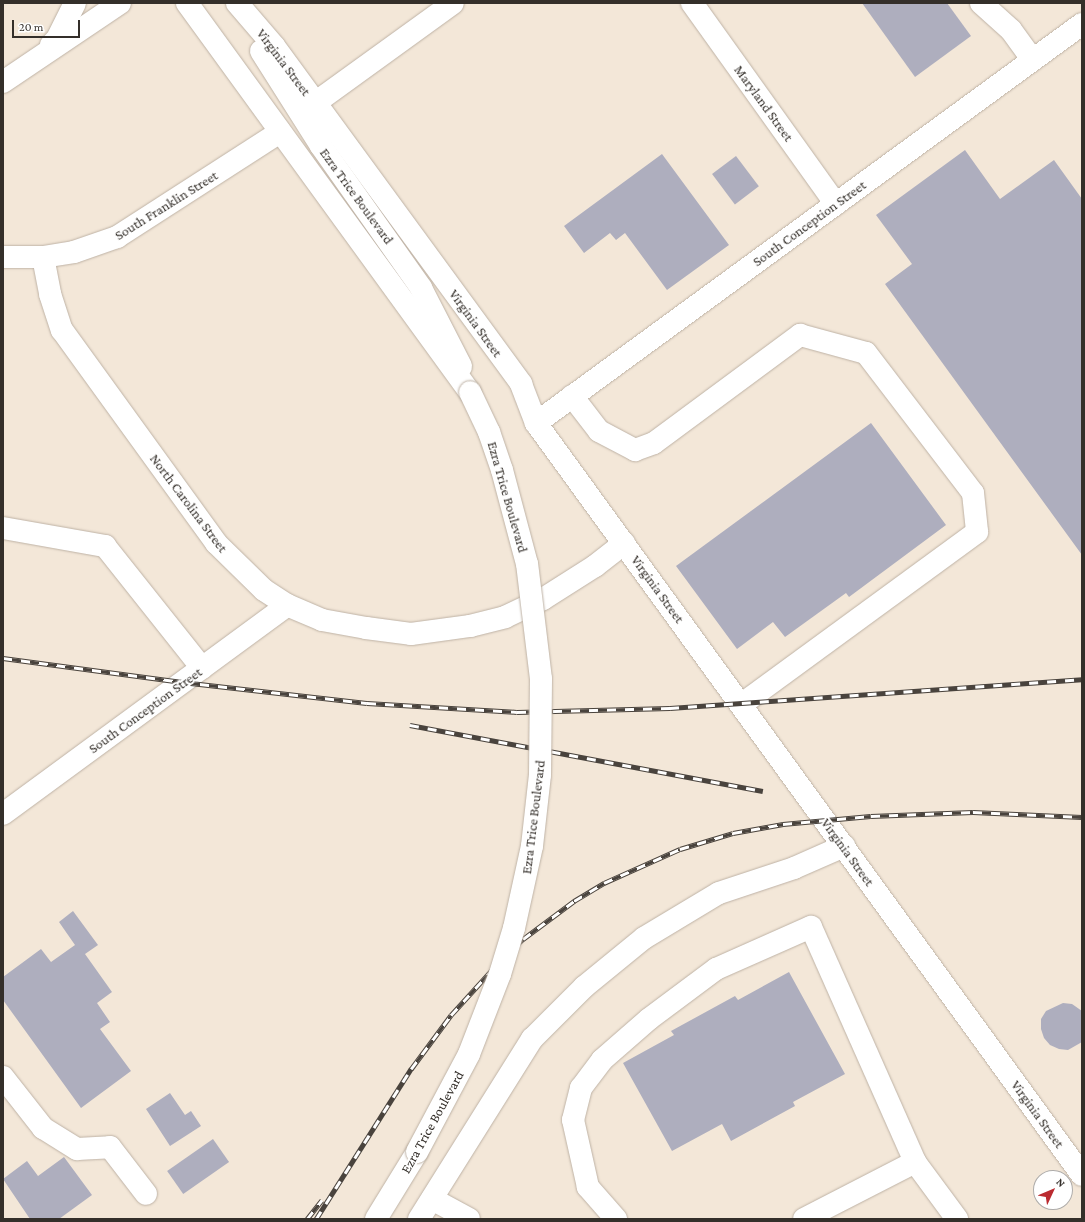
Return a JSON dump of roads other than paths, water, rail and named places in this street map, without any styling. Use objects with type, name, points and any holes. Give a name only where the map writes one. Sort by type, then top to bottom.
[{"type":"main road","points":[[36,60],[57,39],[75,3]]},
{"type":"main road","points":[[3,82],[120,3]]},
{"type":"main road","points":[[186,3],[280,132]]},
{"type":"main road","points":[[204,3],[371,235],[402,260]]},
{"type":"main road","name":"Ezra Trice Boulevard","points":[[238,3],[264,55],[321,146],[402,260],[457,356],[470,392],[489,432],[502,470],[527,564],[541,679],[540,775],[532,846],[514,928],[500,974],[469,1054],[417,1152],[376,1219]]},
{"type":"main road","name":"Virginia Street","points":[[238,3],[274,46],[521,384],[536,423],[742,704],[1082,1175]]},
{"type":"main road","points":[[315,103],[453,3]]},
{"type":"main road","name":"Maryland Street","points":[[692,3],[836,204]]},
{"type":"main road","points":[[981,3],[1011,30],[1033,60]]},
{"type":"main road","name":"South Conception Street","points":[[536,423],[1082,24]]},
{"type":"main road","name":"South Franklin Street","points":[[3,257],[43,257],[74,252],[117,237],[280,132]]},
{"type":"main road","name":"Ezra Trice Boulevard","points":[[280,132],[470,392]]},
{"type":"main road","name":"North Carolina Street","points":[[43,257],[50,294],[62,330],[216,543],[264,590],[287,605],[322,620],[411,634],[470,626],[505,617],[543,599],[595,566],[624,543]]},
{"type":"main road","points":[[572,396],[599,430],[635,450],[654,443],[800,335],[866,353],[973,494],[977,532],[742,704]]},
{"type":"main road","points":[[3,528],[105,546],[202,668]]},
{"type":"main road","name":"South Conception Street","points":[[3,814],[287,605]]},
{"type":"main road","points":[[419,1219],[532,1039],[584,987],[644,938],[720,893],[794,868],[844,846]]},
{"type":"main road","points":[[616,1219],[588,1187],[573,1120],[582,1088],[602,1060],[649,1019],[716,969],[811,927],[915,1162],[957,1219]]},
{"type":"main road","points":[[3,1077],[43,1128],[77,1149],[110,1148],[146,1194]]},
{"type":"main road","points":[[804,1219],[915,1162]]},
{"type":"main road","points":[[432,1198],[469,1219]]},
{"type":"railway","points":[[3,658],[182,682],[367,703],[517,712],[670,708],[1082,679]]},
{"type":"railway","points":[[410,725],[763,791]]},
{"type":"railway","points":[[316,1219],[411,1069],[451,1015],[500,961],[523,939],[574,901],[604,883],[680,849],[733,833],[783,824],[871,816],[973,812],[1082,817]]},
{"type":"railway","points":[[307,1219],[322,1200]]}]
